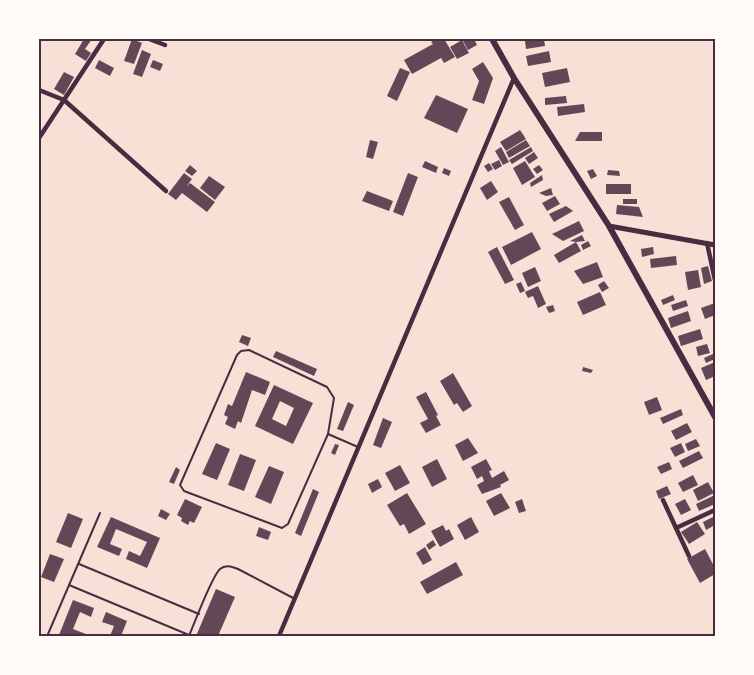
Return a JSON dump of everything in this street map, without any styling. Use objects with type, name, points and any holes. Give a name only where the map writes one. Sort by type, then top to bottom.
[{"type":"main road","points":[[492,39],[514,78],[609,226],[715,416]]},
{"type":"street","points":[[39,138],[104,39]]},
{"type":"street","points":[[149,39],[166,45]]},
{"type":"street","points":[[279,636],[514,78]]},
{"type":"street","points":[[39,90],[64,100],[166,191]]},
{"type":"street","points":[[609,226],[715,245]]},
{"type":"street","points":[[708,244],[715,280]]},
{"type":"street","points":[[662,500],[689,556]]},
{"type":"street","points":[[676,528],[715,510]]},
{"type":"lane","points":[[241,350],[249,350],[330,390],[334,402],[328,434],[288,524],[284,528],[277,528],[184,491],[180,487],[236,354],[241,350]]},
{"type":"lane","points":[[328,434],[359,447]]},
{"type":"lane","points":[[48,634],[100,513]]},
{"type":"lane","points":[[78,564],[199,614]]},
{"type":"lane","points":[[69,585],[189,636],[216,574],[227,566],[238,569],[295,599]]},
{"type":"building","points":[[84,39],[92,39],[85,49],[91,53],[86,61],[75,54]]},
{"type":"building","points":[[132,39],[142,43],[134,64],[124,61]]},
{"type":"building","points":[[436,39],[444,39],[455,57],[444,63],[437,51],[441,58],[412,74],[404,60],[433,44],[431,42]]},
{"type":"building","points":[[462,39],[474,39],[477,45],[468,50]]},
{"type":"building","points":[[544,39],[545,46],[526,49],[525,41]]},
{"type":"building","points":[[462,40],[469,53],[457,59],[450,47]]},
{"type":"building","points":[[142,50],[151,54],[142,77],[133,74]]},
{"type":"building","points":[[549,51],[551,62],[528,66],[526,56]]},
{"type":"building","points":[[99,60],[114,68],[110,76],[95,68]]},
{"type":"building","points":[[153,60],[163,64],[160,71],[150,67]]},
{"type":"building","points":[[483,62],[493,78],[484,104],[472,100],[479,81],[472,69]]},
{"type":"building","points":[[400,68],[410,72],[397,101],[387,96]]},
{"type":"building","points":[[567,68],[570,82],[545,87],[542,73]]},
{"type":"building","points":[[64,72],[74,77],[64,95],[54,89]]},
{"type":"building","points":[[436,95],[468,109],[457,133],[424,118]]},
{"type":"building","points":[[566,96],[567,103],[545,105],[545,98]]},
{"type":"building","points":[[584,104],[585,112],[558,116],[557,107]]},
{"type":"building","points":[[520,130],[526,139],[506,151],[500,142]]},
{"type":"building","points":[[580,132],[602,132],[602,141],[575,141]]},
{"type":"building","points":[[370,140],[378,142],[373,159],[366,157]]},
{"type":"building","points":[[526,140],[530,146],[509,158],[506,152]]},
{"type":"building","points":[[501,147],[509,162],[503,165],[495,151]]},
{"type":"building","points":[[531,147],[533,151],[512,164],[509,160]]},
{"type":"building","points":[[534,152],[538,158],[529,164],[525,158]]},
{"type":"building","points":[[499,160],[502,166],[495,170],[491,164]]},
{"type":"building","points":[[425,161],[438,167],[436,173],[422,167]]},
{"type":"building","points":[[525,161],[535,177],[522,185],[513,168]]},
{"type":"building","points":[[489,163],[493,169],[488,172],[484,166]]},
{"type":"building","points":[[190,165],[197,171],[192,176],[185,171]]},
{"type":"building","points":[[539,165],[543,170],[537,174],[533,169]]},
{"type":"building","points":[[444,168],[451,171],[449,176],[442,173]]},
{"type":"building","points":[[593,169],[597,176],[591,179],[587,171]]},
{"type":"building","points":[[608,170],[619,171],[620,176],[607,175]]},
{"type":"building","points":[[184,173],[192,179],[186,187],[190,183],[215,202],[207,212],[182,193],[176,200],[168,194]]},
{"type":"building","points":[[408,173],[418,177],[403,216],[393,212]]},
{"type":"building","points":[[542,175],[543,180],[531,187],[530,183]]},
{"type":"building","points":[[209,176],[225,187],[215,200],[200,188]]},
{"type":"building","points":[[491,181],[498,192],[487,200],[480,188]]},
{"type":"building","points":[[606,184],[631,184],[631,194],[606,194]]},
{"type":"building","points":[[551,188],[553,195],[546,196],[539,193]]},
{"type":"building","points":[[367,191],[393,201],[389,211],[362,201]]},
{"type":"building","points":[[555,196],[560,204],[547,211],[542,203]]},
{"type":"building","points":[[509,197],[524,225],[515,230],[499,202]]},
{"type":"building","points":[[623,199],[637,199],[637,204],[623,204]]},
{"type":"building","points":[[617,205],[639,207],[643,217],[616,214]]},
{"type":"building","points":[[566,206],[573,211],[554,222],[549,214]]},
{"type":"building","points":[[579,221],[584,231],[563,241],[552,234]]},
{"type":"building","points":[[532,232],[541,249],[511,265],[502,247]]},
{"type":"building","points":[[582,235],[585,241],[570,241]]},
{"type":"building","points":[[588,241],[591,246],[583,250],[581,245]]},
{"type":"building","points":[[576,242],[581,251],[559,263],[554,255]]},
{"type":"building","points":[[497,247],[514,280],[505,284],[488,252]]},
{"type":"building","points":[[653,247],[654,254],[642,257],[641,249]]},
{"type":"building","points":[[676,256],[677,265],[651,268],[650,259]]},
{"type":"building","points":[[597,262],[603,277],[583,284],[574,271]]},
{"type":"building","points":[[708,266],[712,281],[704,284],[701,268]]},
{"type":"building","points":[[535,267],[541,281],[528,287],[522,273]]},
{"type":"building","points":[[698,270],[701,287],[688,290],[685,272]]},
{"type":"building","points":[[604,281],[609,288],[602,292],[598,285]]},
{"type":"building","points":[[521,282],[525,291],[520,293],[516,284]]},
{"type":"building","points":[[538,286],[546,304],[538,308],[533,296],[528,298],[525,292]]},
{"type":"building","points":[[600,292],[606,305],[583,315],[577,302]]},
{"type":"building","points":[[673,295],[675,300],[663,305],[661,300]]},
{"type":"building","points":[[686,300],[688,306],[673,311],[671,305]]},
{"type":"building","points":[[715,303],[715,315],[705,319],[701,308]]},
{"type":"building","points":[[553,305],[555,311],[549,313],[546,307]]},
{"type":"building","points":[[688,311],[691,321],[671,328],[668,318]]},
{"type":"building","points":[[700,329],[703,339],[681,346],[678,336]]},
{"type":"building","points":[[242,335],[251,338],[248,346],[239,342]]},
{"type":"building","points":[[707,344],[710,353],[698,356],[696,347]]},
{"type":"building","points":[[276,351],[317,369],[314,376],[273,357]]},
{"type":"building","points":[[715,353],[715,359],[706,363],[704,358]]},
{"type":"building","points":[[715,362],[715,376],[706,380],[701,368]]},
{"type":"building","points":[[583,367],[593,370],[591,373],[582,371]]},
{"type":"building","points":[[246,372],[270,382],[265,395],[252,390],[241,423],[238,421],[235,429],[225,424],[228,417],[224,415],[228,404],[232,406]]},
{"type":"building","points":[[453,373],[472,406],[463,412],[457,403],[454,405],[440,381]]},
{"type":"building","points":[[274,385],[313,403],[293,444],[255,426]],"holes":[[[280,401],[294,408],[286,426],[272,419]]]},
{"type":"building","points":[[426,392],[441,425],[426,433],[420,423],[428,419],[416,397]]},
{"type":"building","points":[[657,397],[662,410],[649,415],[644,402]]},
{"type":"building","points":[[348,402],[354,405],[343,431],[337,429]]},
{"type":"building","points":[[681,409],[683,415],[663,424],[660,418]]},
{"type":"building","points":[[383,418],[392,422],[381,448],[373,445]]},
{"type":"building","points":[[687,423],[692,432],[676,440],[671,431]]},
{"type":"building","points":[[468,438],[478,453],[463,461],[455,445]]},
{"type":"building","points":[[696,439],[700,446],[688,451],[685,444]]},
{"type":"building","points":[[216,443],[230,449],[217,480],[202,474]]},
{"type":"building","points":[[681,443],[685,452],[675,457],[670,448]]},
{"type":"building","points":[[335,444],[339,445],[335,455],[331,453]]},
{"type":"building","points":[[699,451],[703,458],[683,468],[679,461]]},
{"type":"building","points":[[240,454],[256,460],[244,491],[228,485]]},
{"type":"building","points":[[437,459],[447,479],[432,487],[422,467]]},
{"type":"building","points":[[486,459],[492,470],[489,471],[492,478],[504,471],[509,480],[500,485],[501,487],[482,494],[477,485],[484,481],[482,476],[477,479],[471,467]]},
{"type":"building","points":[[669,462],[672,469],[661,474],[657,467]]},
{"type":"building","points":[[400,465],[410,483],[395,491],[385,473]]},
{"type":"building","points":[[269,466],[284,472],[271,504],[255,497]]},
{"type":"building","points":[[176,467],[180,470],[174,484],[169,482]]},
{"type":"building","points":[[693,475],[698,485],[683,492],[678,483]]},
{"type":"building","points":[[378,479],[382,487],[372,493],[368,484]]},
{"type":"building","points":[[708,482],[714,493],[698,501],[693,490]]},
{"type":"building","points":[[667,486],[671,494],[659,499],[656,491]]},
{"type":"building","points":[[313,489],[319,492],[301,536],[295,533]]},
{"type":"building","points":[[407,493],[426,524],[409,534],[404,524],[400,526],[387,505]]},
{"type":"building","points":[[501,493],[510,508],[494,516],[486,501]]},
{"type":"building","points":[[715,495],[715,504],[699,511],[696,504]]},
{"type":"building","points":[[185,499],[202,507],[194,523],[190,521],[188,525],[181,521],[182,518],[177,515]]},
{"type":"building","points":[[522,499],[526,511],[519,513],[515,502]]},
{"type":"building","points":[[685,499],[691,510],[681,515],[675,504]]},
{"type":"building","points":[[161,509],[170,514],[166,520],[158,516]]},
{"type":"building","points":[[68,513],[83,519],[71,548],[56,542]]},
{"type":"building","points":[[715,516],[715,525],[706,530],[703,522]]},
{"type":"building","points":[[111,517],[160,538],[147,568],[126,559],[129,551],[140,556],[147,542],[116,529],[110,544],[122,549],[119,556],[97,547]]},
{"type":"building","points":[[471,517],[479,532],[465,540],[457,525]]},
{"type":"building","points":[[697,522],[705,534],[689,544],[681,532]]},
{"type":"building","points":[[443,525],[446,531],[449,529],[454,539],[440,547],[431,531]]},
{"type":"building","points":[[259,527],[271,532],[268,540],[256,536]]},
{"type":"building","points":[[433,540],[436,545],[429,550],[426,545]]},
{"type":"building","points":[[425,547],[432,560],[423,565],[416,553]]},
{"type":"building","points":[[705,549],[715,568],[715,574],[700,583],[687,559]]},
{"type":"building","points":[[50,554],[64,559],[54,582],[41,577]]},
{"type":"building","points":[[456,562],[463,575],[427,594],[420,582]]},
{"type":"building","points":[[216,589],[235,597],[218,636],[196,636]]},
{"type":"building","points":[[73,600],[94,608],[91,617],[80,612],[73,629],[91,636],[59,635]]},
{"type":"building","points":[[106,612],[127,621],[121,636],[110,636],[114,626],[102,622]]}]
